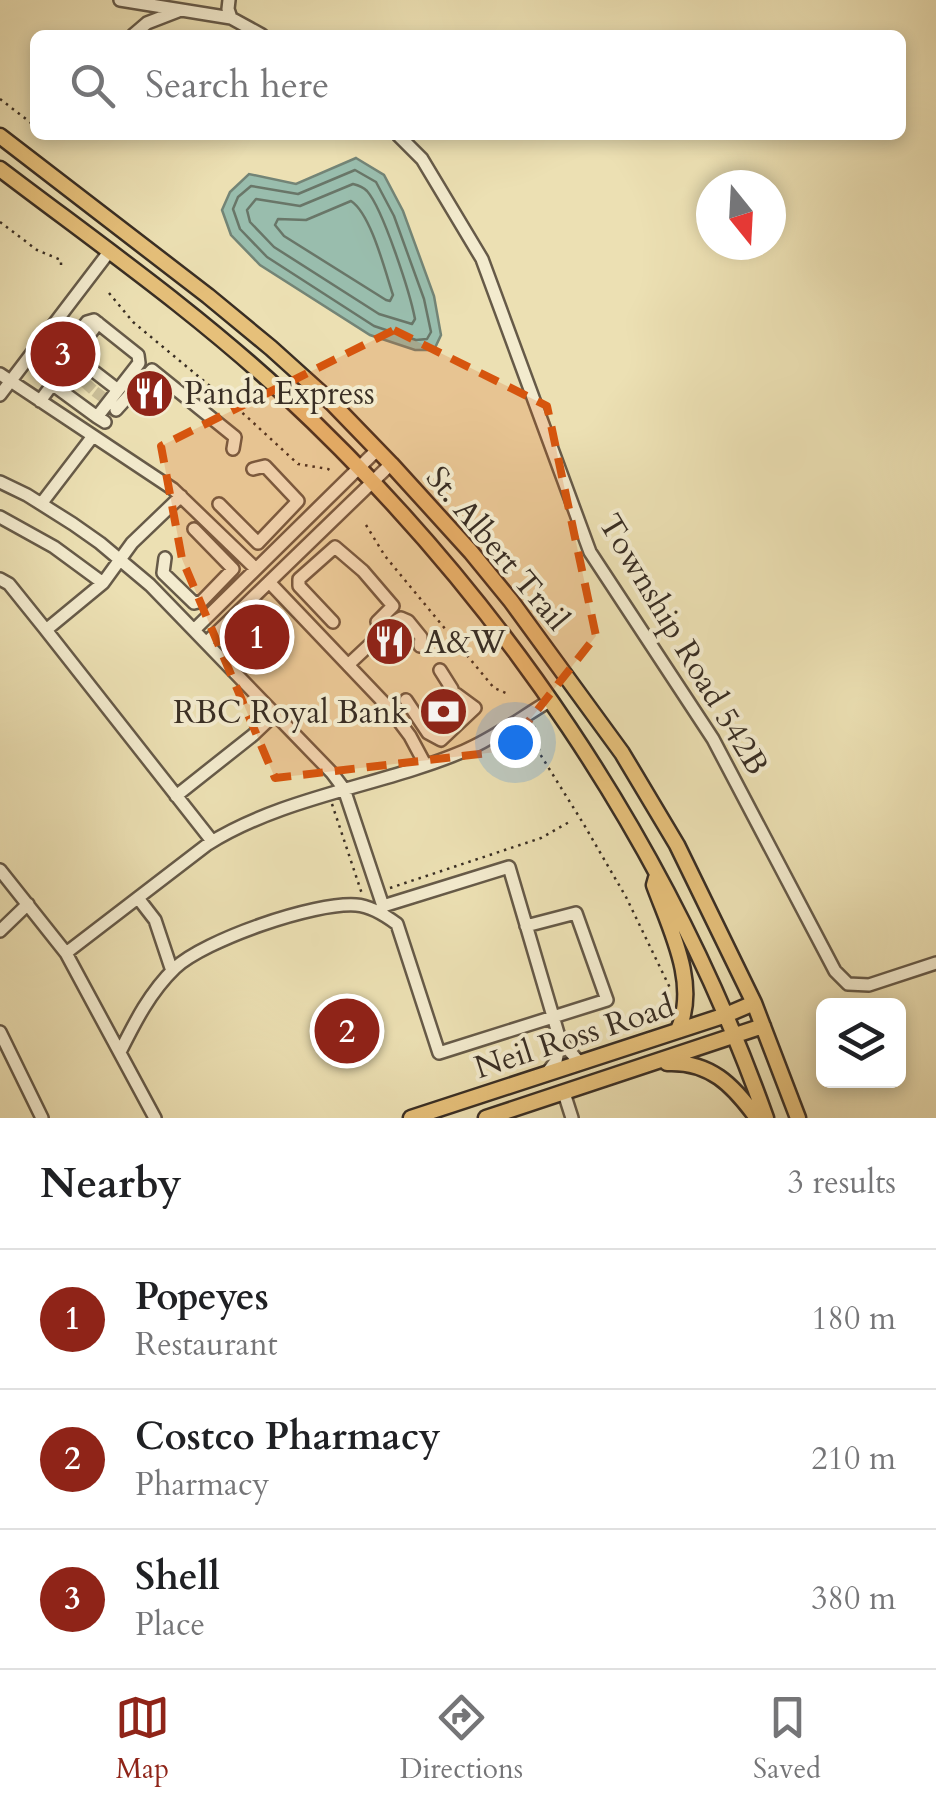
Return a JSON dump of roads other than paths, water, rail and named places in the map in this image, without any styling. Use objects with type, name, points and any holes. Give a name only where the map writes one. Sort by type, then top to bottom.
[{"type":"main road","name":"St. Albert Trail","points":[[0,136],[271,348],[332,403],[378,449],[511,601],[622,752],[677,845],[754,1004],[798,1118]]},
{"type":"main road","name":"St. Albert Trail","points":[[0,169],[193,317],[281,392],[359,466],[474,596],[551,700],[657,872],[736,1037],[766,1118]]},
{"type":"main road","points":[[657,872],[654,885],[682,970],[686,1008],[678,1030]]},
{"type":"main road","name":"Neil Ross Road","points":[[411,1118],[754,1004]]},
{"type":"main road","name":"Neil Ross Road","points":[[486,1118],[763,1026]]},
{"type":"main road","points":[[652,1064],[705,1067],[757,1118]]},
{"type":"street","points":[[120,0],[231,18],[253,30]]},
{"type":"street","points":[[230,0],[231,18]]},
{"type":"street","points":[[138,30],[164,14],[182,10]]},
{"type":"street","name":"Township Road 542B","points":[[403,140],[422,159],[482,259],[590,552],[713,739],[834,971],[848,984],[869,984],[936,963]]},
{"type":"street","points":[[0,395],[5,378],[109,252]]},
{"type":"street","points":[[40,401],[52,384],[72,350],[98,323],[140,359],[139,363],[100,379],[86,402],[52,384],[48,372],[56,362]]},
{"type":"street","points":[[72,350],[100,379]]},
{"type":"street","points":[[116,410],[152,370],[235,437],[232,449]]},
{"type":"street","points":[[5,378],[173,489],[256,569]]},
{"type":"street","points":[[41,504],[93,436]]},
{"type":"street","points":[[194,630],[378,449]]},
{"type":"street","points":[[206,643],[391,464]]},
{"type":"street","points":[[219,504],[258,543],[298,501],[265,466],[253,469]]},
{"type":"street","points":[[0,482],[41,504],[150,585],[344,789],[382,908],[401,930],[439,1053],[607,1000],[576,913],[526,926]]},
{"type":"street","points":[[46,630],[103,583],[132,543],[181,496]]},
{"type":"street","points":[[0,518],[54,547],[103,583]]},
{"type":"street","points":[[165,558],[162,573],[194,603],[202,601],[233,568],[194,529]]},
{"type":"street","points":[[334,622],[299,586],[299,579],[335,547],[394,606],[377,622]]},
{"type":"street","points":[[0,579],[9,584],[212,841]]},
{"type":"street","points":[[269,582],[389,708],[425,764]]},
{"type":"street","points":[[348,664],[401,618],[421,637],[420,646]]},
{"type":"street","points":[[406,700],[428,733],[441,740],[475,708],[454,691],[440,670]]},
{"type":"street","points":[[66,953],[212,841],[245,824],[460,753],[551,700]]},
{"type":"street","points":[[176,796],[275,714]]},
{"type":"street","points":[[120,1052],[148,999],[172,970],[189,957],[256,926],[315,909],[354,904],[382,908],[509,867],[560,1040],[556,1061],[547,1074]]},
{"type":"street","points":[[0,870],[66,953],[156,1118]]},
{"type":"street","points":[[138,898],[155,920],[172,970]]},
{"type":"street","points":[[0,931],[28,904]]},
{"type":"street","points":[[0,1032],[42,1118]]},
{"type":"street","points":[[560,1040],[580,1063]]},
{"type":"street","points":[[564,1093],[572,1118]]},
{"type":"street","points":[[430,1118],[474,1098]]},
{"type":"water","points":[[356,158],[384,175],[403,211],[434,296],[441,335],[434,350],[415,350],[370,335],[260,265],[231,235],[222,210],[230,192],[249,174],[296,184]]},
{"type":"tunnel","points":[[77,384],[86,373]]},
{"type":"tunnel","points":[[85,390],[95,379]]},
{"type":"tunnel","points":[[96,399],[105,387]]},
{"type":"place","name":"Shell","points":[[63,354]]},
{"type":"place","name":"Panda Express","points":[[149,393]]},
{"type":"place","name":"Popeyes","points":[[257,637]]},
{"type":"place","name":"A&W","points":[[389,642]]},
{"type":"place","name":"RBC Royal Bank","points":[[443,712]]},
{"type":"place","name":"Costco Pharmacy","points":[[347,1031]]}]
